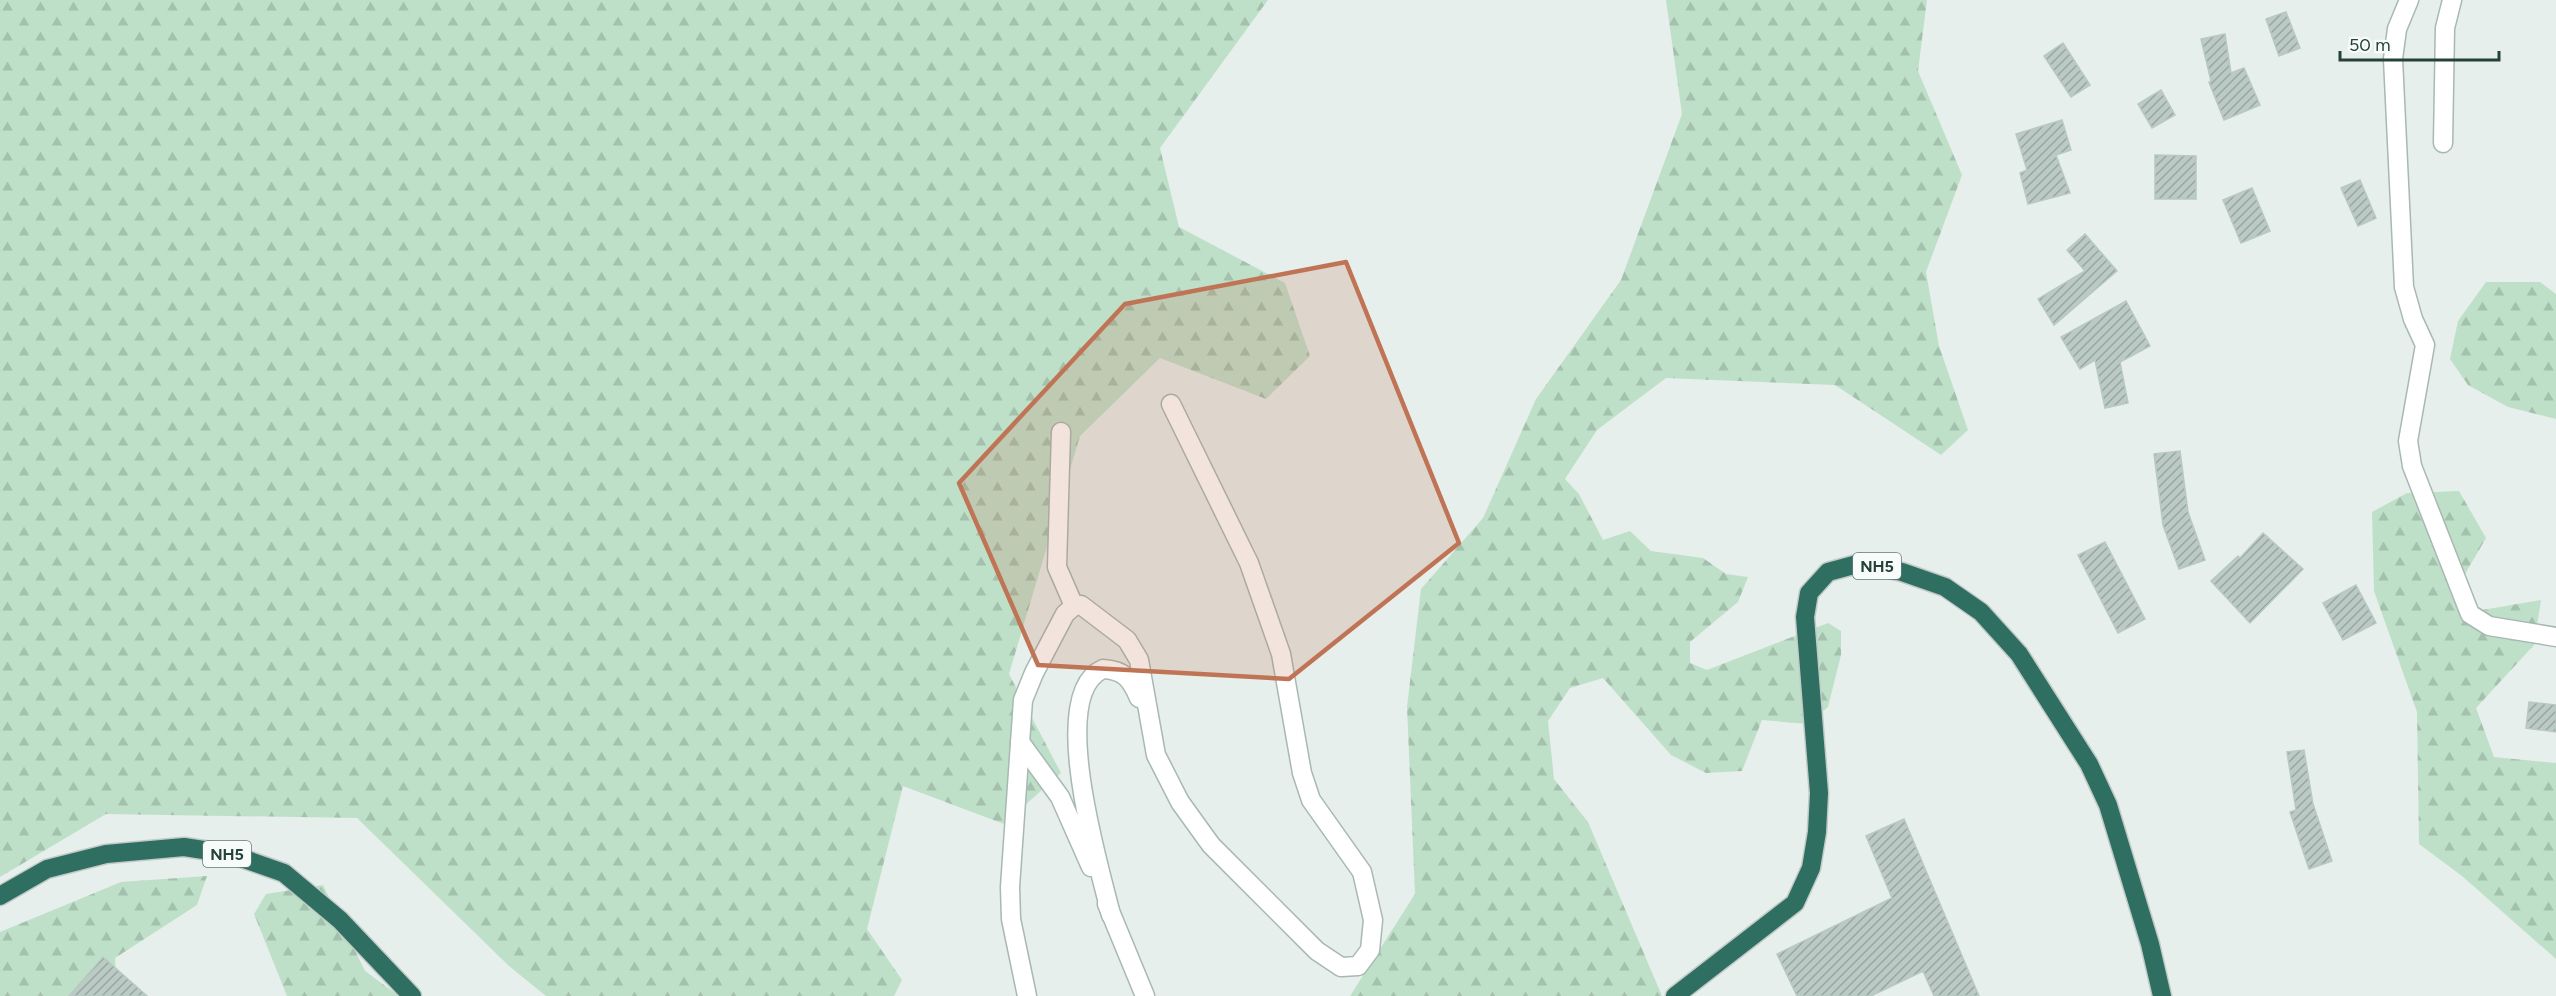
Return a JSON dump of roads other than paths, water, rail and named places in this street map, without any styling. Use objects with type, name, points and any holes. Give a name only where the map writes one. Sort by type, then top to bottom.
[{"type":"highway","name":"NH5","points":[[1675,996],[1795,903],[1811,868],[1817,832],[1819,793],[1805,617],[1809,593],[1828,572],[1861,563],[1902,572],[1946,587],[1981,612],[2019,654],[2089,764],[2108,805],[2150,944],[2162,996]]},
{"type":"highway","name":"NH5","points":[[0,896],[47,869],[106,854],[184,847],[230,854],[284,873],[340,920],[412,996]]},
{"type":"street","points":[[2409,0],[2397,29],[2394,59],[2404,287],[2413,319],[2426,345],[2408,441],[2412,466],[2470,614],[2489,626],[2556,638]]},
{"type":"street","points":[[2442,143],[2445,28],[2452,0]]},
{"type":"street","points":[[1027,996],[1011,919],[1023,700],[1034,673],[1065,614],[1074,606],[1081,605],[1127,640],[1139,660],[1156,754],[1180,802],[1211,845],[1317,951],[1341,967],[1358,966],[1370,950],[1373,920],[1362,872],[1311,800],[1302,773],[1281,654],[1249,563],[1171,404]]},
{"type":"street","points":[[1060,432],[1057,567],[1074,606]]},
{"type":"street","points":[[1111,915],[1078,762],[1079,706],[1084,687],[1098,671],[1117,670],[1131,679],[1150,723]]},
{"type":"street","points":[[1020,742],[1060,797],[1146,996]]}]
